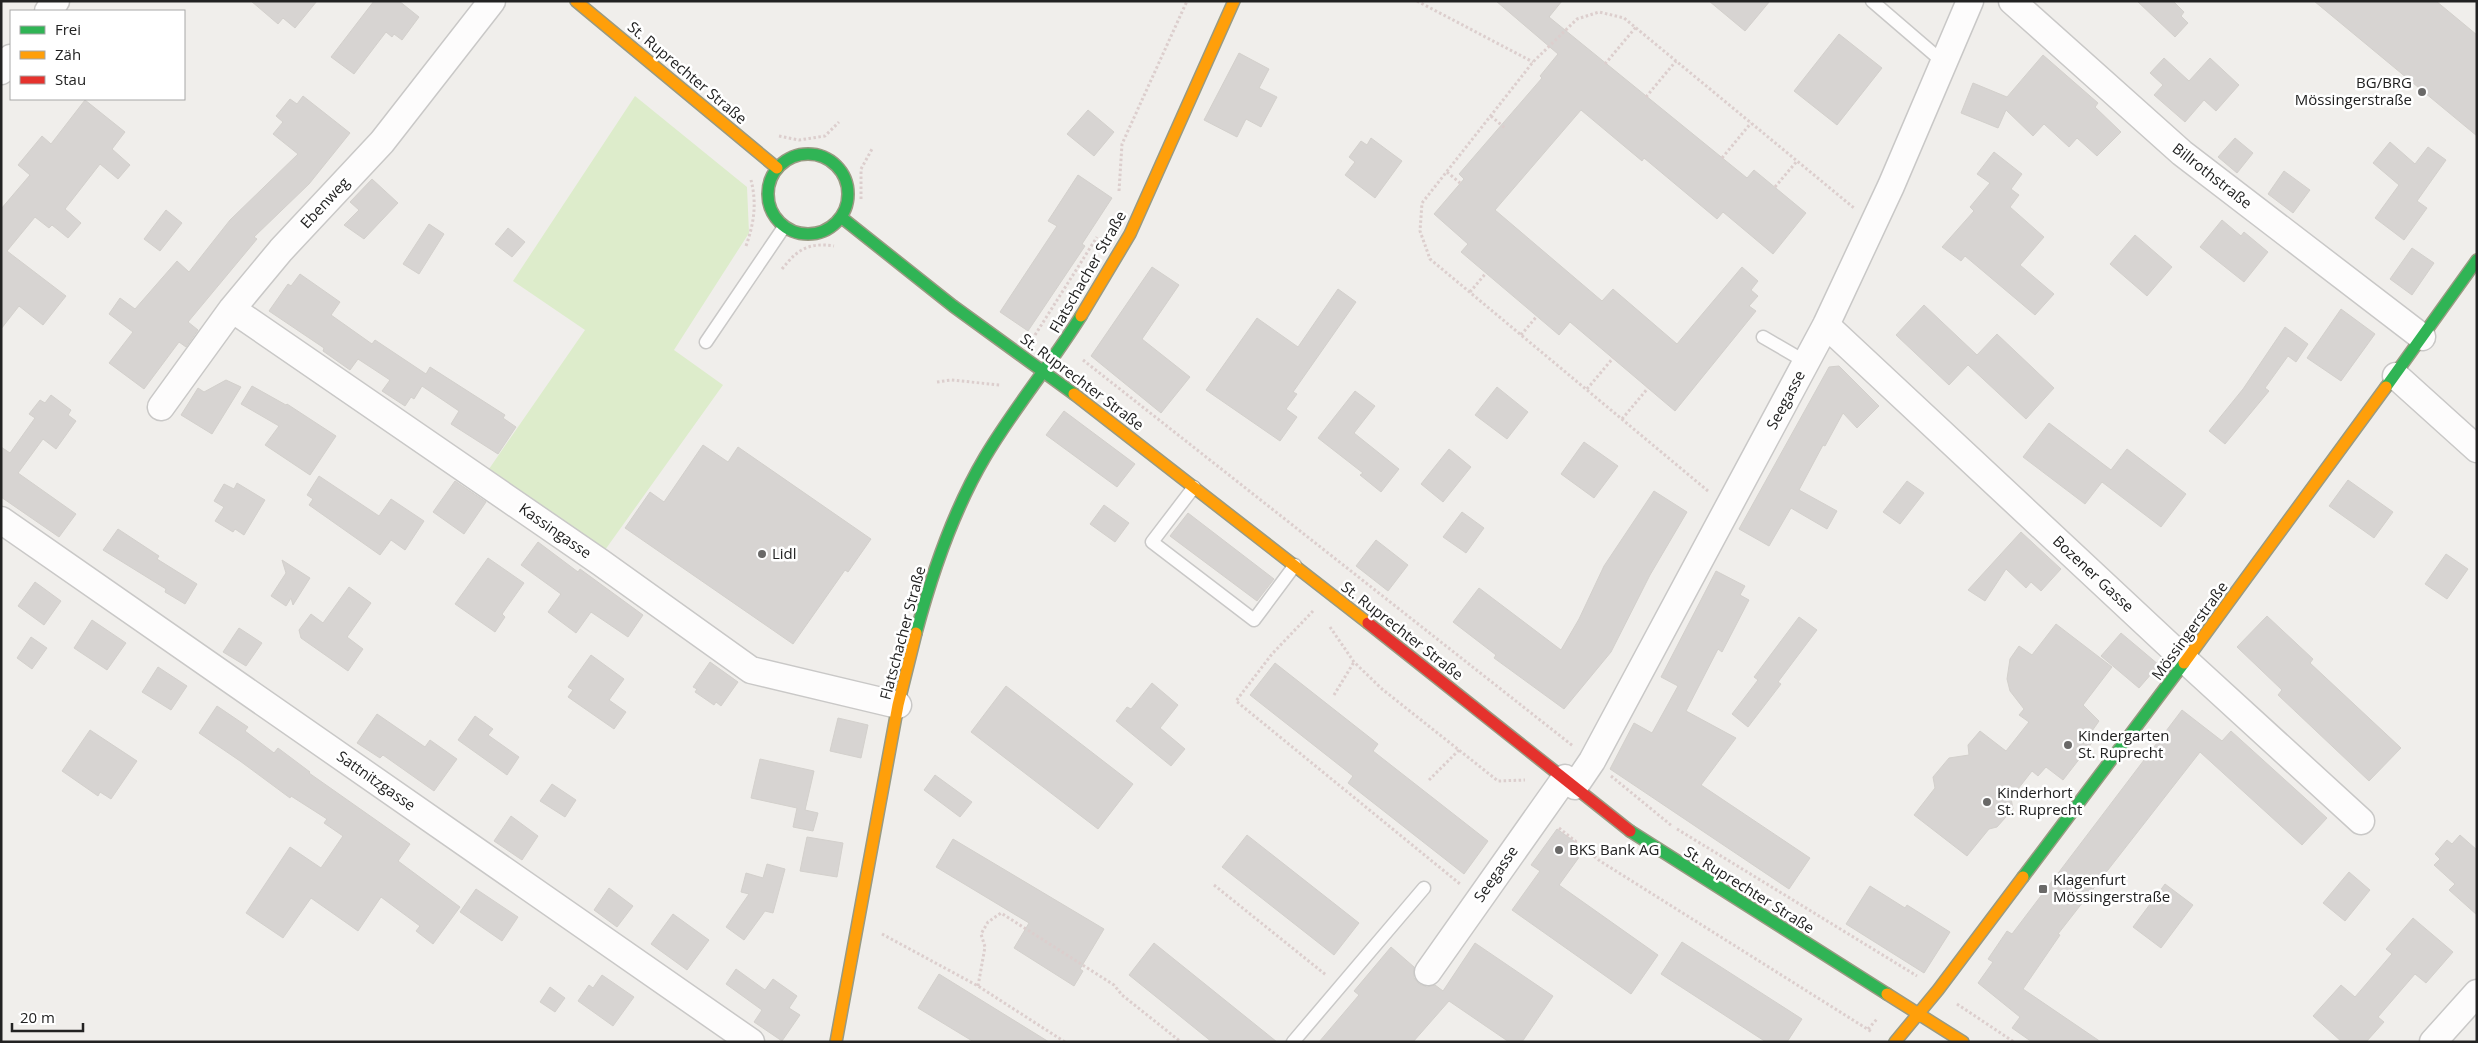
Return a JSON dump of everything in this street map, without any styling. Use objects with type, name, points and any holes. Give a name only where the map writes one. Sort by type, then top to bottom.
[{"type":"street","name":"Ebenweg","points":[[161,407],[232,309],[281,250],[382,142],[492,1]]},
{"type":"street","name":"St. Ruprechter Straße","points":[[576,1],[777,168]]},
{"type":"street","name":"Flatschacher Straße","points":[[841,1039],[856,929],[898,705],[930,581],[963,502],[984,458],[1063,345],[1130,234],[1234,1]]},
{"type":"street","name":"Seegasse","points":[[1428,972],[1540,813],[1592,761],[1826,325],[1874,224],[1970,1]]},
{"type":"street","name":"Billrothstraße","points":[[2012,1],[2182,153],[2422,337]]},
{"type":"street","points":[[1,71],[10,59]]},
{"type":"street","points":[[804,153],[820,155],[833,162],[843,174],[848,188],[848,204],[841,217],[828,228],[813,234],[796,232],[784,227],[772,212],[768,197],[770,181],[777,168],[790,158],[804,153]]},
{"type":"street","name":"St. Ruprechter Straße","points":[[841,217],[953,306],[1044,370],[1296,565],[1639,838],[1963,1042]]},
{"type":"street","name":"Mössingerstraße","points":[[1895,1042],[2186,662],[2396,376],[2477,260]]},
{"type":"street","name":"Kassingasse","points":[[232,309],[600,562],[751,670],[898,705]]},
{"type":"street","name":"Bozener Gasse","points":[[1826,325],[2186,662],[2361,821]]},
{"type":"street","points":[[2396,376],[2477,449]]},
{"type":"street","name":"Sattnitzgasse","points":[[1,520],[751,1042]]},
{"type":"street","points":[[2433,1042],[2477,993]]},
{"type":"lane","points":[[1872,1],[1944,62]]},
{"type":"lane","points":[[706,342],[784,227]]},
{"type":"lane","points":[[1763,337],[1806,362]]},
{"type":"lane","points":[[1194,487],[1152,542],[1254,620],[1296,565]]},
{"type":"lane","points":[[1294,1042],[1424,888]]},
{"type":"path","points":[[1118,196],[1122,179],[1122,144],[1187,1]]},
{"type":"path","points":[[1417,1],[1533,62]]},
{"type":"path","points":[[1729,508],[1430,259],[1420,232],[1422,203],[1533,62],[1577,19],[1600,12],[1624,18],[1636,27],[1874,224]]},
{"type":"path","points":[[1605,64],[1636,27]]},
{"type":"path","points":[[1646,97],[1676,61]]},
{"type":"path","points":[[1491,116],[1506,129]]},
{"type":"path","points":[[774,134],[799,140],[825,136],[839,122]]},
{"type":"path","points":[[1722,158],[1751,123]]},
{"type":"path","points":[[1775,187],[1797,161]]},
{"type":"path","points":[[1447,172],[1460,184]]},
{"type":"path","points":[[746,246],[754,222],[755,196],[749,174]]},
{"type":"path","points":[[1041,328],[1101,230]]},
{"type":"path","points":[[1470,292],[1486,273]]},
{"type":"path","points":[[1521,335],[1537,316]]},
{"type":"path","points":[[1586,389],[1613,358]]},
{"type":"path","points":[[1090,366],[1592,761],[1670,825],[1915,975]]},
{"type":"path","points":[[937,382],[951,380],[1000,385]]},
{"type":"path","points":[[1622,419],[1648,388]]},
{"type":"path","points":[[1330,592],[1272,654],[1236,701],[1478,899]]},
{"type":"path","points":[[1327,624],[1354,662],[1382,689],[1498,781],[1570,782]]},
{"type":"path","points":[[1334,695],[1354,662]]},
{"type":"path","points":[[1429,780],[1459,750]]},
{"type":"path","points":[[1540,813],[1600,861],[1868,1029]]},
{"type":"path","points":[[1214,885],[1340,986]]},
{"type":"path","points":[[978,986],[985,947],[981,934],[988,922],[1001,913],[1114,985],[1122,995],[1181,1042]]},
{"type":"path","points":[[856,929],[879,932],[978,986],[1065,1042]]},
{"type":"path","points":[[1960,1006],[2014,1042]]},
{"type":"green space","points":[[635,96],[747,187],[749,233],[674,350],[723,385],[605,550],[489,469],[585,330],[513,281]]},
{"type":"building","points":[[251,1],[317,1],[295,28],[283,18],[278,24]]},
{"type":"building","points":[[374,1],[399,1],[419,17],[402,40],[394,34],[392,37],[386,32],[354,74],[331,57]]},
{"type":"building","points":[[1496,1],[1562,1],[1549,17],[1747,178],[1754,170],[1806,213],[1773,254],[1723,212],[1717,219],[1644,158],[1642,161],[1581,110],[1495,210],[1602,301],[1613,289],[1677,344],[1742,267],[1758,281],[1751,290],[1758,296],[1749,306],[1756,311],[1675,411],[1570,322],[1559,335],[1461,252],[1468,244],[1434,214],[1464,179],[1459,174],[1542,78],[1540,76],[1558,54]]},
{"type":"building","points":[[1709,1],[1770,1],[1745,31]]},
{"type":"building","points":[[2137,1],[2173,1],[2184,12],[2181,16],[2188,23],[2175,37]]},
{"type":"building","points":[[2314,1],[2436,1],[2477,35],[2477,136]]},
{"type":"building","points":[[1839,34],[1882,68],[1837,125],[1794,91]]},
{"type":"building","points":[[1239,53],[1269,69],[1259,88],[1277,97],[1261,127],[1246,119],[1237,137],[1204,120]]},
{"type":"building","points":[[2043,55],[2098,103],[2095,107],[2121,132],[2097,156],[2077,138],[2069,147],[2044,124],[2033,136],[2006,110],[1998,128],[1961,113],[1973,83],[2007,97]]},
{"type":"building","points":[[2164,58],[2189,81],[2210,58],[2239,85],[2216,111],[2204,100],[2185,122],[2154,95],[2163,85],[2150,73]]},
{"type":"building","points":[[303,96],[350,133],[309,184],[254,237],[257,239],[188,322],[198,330],[186,347],[179,342],[144,389],[109,363],[133,332],[109,314],[120,298],[135,309],[177,261],[189,272],[230,220],[298,154],[273,134],[283,122],[276,116],[290,99],[297,104]]},
{"type":"building","points":[[85,100],[125,132],[112,149],[130,165],[118,179],[100,164],[65,209],[81,223],[68,238],[52,225],[49,228],[35,217],[7,251],[66,296],[43,325],[19,306],[1,329],[1,209],[30,175],[18,165],[42,136],[51,144]]},
{"type":"building","points":[[1088,110],[1114,132],[1094,156],[1067,134]]},
{"type":"building","points":[[1371,138],[1402,161],[1375,198],[1345,175],[1355,162],[1349,157],[1361,141],[1367,145]]},
{"type":"building","points":[[2235,138],[2253,153],[2237,173],[2218,157]]},
{"type":"building","points":[[2390,142],[2415,164],[2428,147],[2446,160],[2417,201],[2427,208],[2404,240],[2375,218],[2399,185],[2373,163]]},
{"type":"building","points":[[1994,152],[2022,174],[2011,189],[2019,195],[2010,207],[2044,237],[2020,265],[2054,294],[2035,315],[1965,256],[1961,261],[1942,247],[1974,211],[1970,207],[1990,183],[1977,174]]},
{"type":"building","points":[[2284,171],[2310,190],[2293,213],[2268,194]]},
{"type":"building","points":[[1078,175],[1112,198],[1082,244],[1085,246],[1028,331],[1000,312],[1057,226],[1048,221]]},
{"type":"building","points":[[372,179],[398,203],[364,239],[344,225],[359,210],[350,202]]},
{"type":"building","points":[[166,210],[182,223],[160,251],[144,239]]},
{"type":"building","points":[[2222,220],[2241,236],[2244,232],[2268,252],[2244,282],[2200,247]]},
{"type":"building","points":[[429,224],[444,234],[419,274],[403,264]]},
{"type":"building","points":[[508,228],[525,242],[512,257],[495,244]]},
{"type":"building","points":[[2135,235],[2172,267],[2147,296],[2110,264]]},
{"type":"building","points":[[2412,248],[2434,263],[2412,295],[2390,279]]},
{"type":"building","points":[[1152,267],[1179,285],[1142,339],[1190,377],[1161,413],[1091,356]]},
{"type":"building","points":[[300,274],[340,302],[331,315],[372,344],[375,340],[426,374],[430,367],[505,415],[503,418],[516,427],[498,454],[451,424],[459,411],[422,386],[414,399],[411,397],[405,406],[382,391],[390,380],[358,359],[350,370],[323,351],[324,348],[269,311],[288,284],[291,286]]},
{"type":"building","points":[[1338,289],[1356,302],[1293,392],[1297,394],[1286,409],[1297,417],[1280,441],[1206,390],[1257,318],[1298,347]]},
{"type":"building","points":[[1924,305],[1977,355],[1997,334],[2054,388],[2026,419],[1968,365],[1949,385],[1896,335]]},
{"type":"building","points":[[2341,309],[2375,334],[2341,381],[2307,358]]},
{"type":"building","points":[[2285,327],[2308,344],[2296,362],[2288,356],[2265,388],[2269,391],[2225,444],[2209,431],[2243,389]]},
{"type":"building","points":[[1839,366],[1879,406],[1857,428],[1843,413],[1799,490],[1837,511],[1827,529],[1791,508],[1769,546],[1739,529],[1829,367]]},
{"type":"building","points":[[226,380],[241,387],[212,434],[181,415],[198,388],[204,392]]},
{"type":"building","points":[[252,386],[287,404],[336,436],[310,475],[265,445],[279,426],[241,404]]},
{"type":"building","points":[[1497,387],[1528,412],[1507,439],[1475,415]]},
{"type":"building","points":[[1355,391],[1375,406],[1354,433],[1399,469],[1381,492],[1360,475],[1363,473],[1318,438]]},
{"type":"building","points":[[51,395],[71,410],[68,415],[76,421],[56,449],[43,439],[18,473],[76,514],[59,537],[1,497],[1,447],[10,453],[35,418],[29,414],[40,400],[45,403]]},
{"type":"building","points":[[1064,411],[1135,464],[1117,487],[1046,435]]},
{"type":"building","points":[[2049,423],[2111,470],[2127,449],[2186,494],[2161,527],[2102,482],[2085,504],[2023,457]]},
{"type":"building","points":[[1584,442],[1618,466],[1594,498],[1561,474]]},
{"type":"building","name":"Lidl","points":[[703,445],[728,462],[738,447],[871,539],[848,572],[845,570],[793,644],[625,528],[650,492],[664,502]]},
{"type":"building","points":[[1449,449],[1471,467],[1443,502],[1421,484]]},
{"type":"building","points":[[319,476],[379,516],[391,499],[424,521],[405,550],[391,540],[380,555],[309,505],[313,499],[307,495]]},
{"type":"building","points":[[2348,480],[2393,512],[2374,538],[2329,506]]},
{"type":"building","points":[[455,481],[486,502],[464,534],[433,512]]},
{"type":"building","points":[[1907,481],[1924,493],[1900,524],[1883,512]]},
{"type":"building","points":[[237,483],[265,500],[244,535],[235,529],[233,532],[215,521],[224,507],[214,501],[224,484],[234,489]]},
{"type":"building","points":[[1654,491],[1687,512],[1650,575],[1611,652],[1564,709],[1494,658],[1496,655],[1453,622],[1479,588],[1561,650],[1579,619],[1604,566]]},
{"type":"building","points":[[1104,505],[1129,523],[1115,542],[1090,524]]},
{"type":"building","points":[[1462,512],[1484,528],[1466,553],[1443,537]]},
{"type":"building","points":[[1188,513],[1274,579],[1257,601],[1170,536]]},
{"type":"building","points":[[118,529],[159,556],[157,559],[197,584],[185,604],[165,592],[166,589],[103,550]]},
{"type":"building","points":[[2021,532],[2061,569],[2041,591],[2031,582],[2026,588],[2006,569],[1985,601],[1968,590]]},
{"type":"building","points":[[1376,540],[1408,565],[1388,591],[1356,566]]},
{"type":"building","points":[[538,542],[578,572],[580,569],[643,615],[628,637],[591,612],[576,633],[548,612],[561,594],[521,565]]},
{"type":"building","points":[[2446,554],[2468,569],[2447,599],[2425,584]]},
{"type":"building","points":[[488,558],[524,583],[502,614],[505,617],[495,632],[455,604]]},
{"type":"building","points":[[282,560],[310,578],[293,605],[291,598],[286,606],[271,596],[286,573]]},
{"type":"building","points":[[1716,571],[1745,586],[1740,595],[1749,600],[1722,652],[1718,649],[1686,711],[1736,738],[1701,785],[1810,858],[1789,889],[1610,769],[1634,723],[1652,733],[1678,686],[1661,677]]},
{"type":"building","points":[[35,582],[61,601],[44,625],[18,606]]},
{"type":"building","points":[[349,587],[371,603],[347,637],[363,649],[348,671],[301,638],[299,630],[311,614],[323,623]]},
{"type":"building","points":[[2267,616],[2313,659],[2310,663],[2401,748],[2369,781],[2278,695],[2282,690],[2237,647]]},
{"type":"building","points":[[1799,617],[1817,630],[1778,682],[1781,684],[1748,727],[1732,714],[1758,680],[1754,677]]},
{"type":"building","points":[[92,620],[126,643],[107,670],[74,648]]},
{"type":"building","points":[[2056,624],[2112,667],[2083,705],[2099,721],[2092,731],[2098,735],[2063,780],[2046,767],[2038,776],[2032,771],[2011,798],[2013,809],[1997,827],[1989,829],[1967,856],[1914,815],[1935,788],[1933,777],[1949,758],[1969,755],[1968,745],[1980,731],[2006,751],[2029,722],[2019,715],[2024,709],[2010,691],[2007,679],[2010,659],[2019,646],[2032,655]]},
{"type":"building","points":[[239,628],[262,643],[246,666],[223,652]]},
{"type":"building","points":[[2121,633],[2159,665],[2139,688],[2101,656]]},
{"type":"building","points":[[31,637],[47,648],[32,669],[17,658]]},
{"type":"building","points":[[591,655],[624,679],[609,700],[626,712],[614,729],[568,697],[573,690],[568,687]]},
{"type":"building","points":[[710,662],[738,682],[721,706],[716,702],[714,705],[695,692],[697,689],[693,687]]},
{"type":"building","points":[[1275,663],[1378,744],[1373,751],[1488,841],[1464,874],[1348,783],[1353,776],[1250,695]]},
{"type":"building","points":[[158,667],[187,686],[171,710],[142,692]]},
{"type":"building","points":[[1152,683],[1178,705],[1160,728],[1185,749],[1171,766],[1116,721],[1127,707],[1131,709]]},
{"type":"building","points":[[1006,686],[1133,784],[1098,829],[971,732]]},
{"type":"building","points":[[217,706],[248,727],[245,731],[274,753],[278,748],[309,773],[410,844],[398,861],[460,907],[433,944],[416,931],[420,926],[381,897],[358,931],[311,898],[283,938],[246,913],[290,847],[321,868],[343,836],[324,823],[327,819],[291,796],[290,798],[199,733]]},
{"type":"building","points":[[2182,710],[2222,741],[2231,731],[2327,818],[2302,845],[2200,752],[2058,934],[2060,935],[2023,989],[2101,1042],[2032,1042],[2012,1028],[2020,1017],[1978,983],[1993,962],[1988,959],[2007,931],[2012,934]]},
{"type":"building","points":[[377,714],[425,747],[430,740],[457,759],[434,791],[383,755],[380,758],[357,743]]},
{"type":"building","points":[[475,716],[493,729],[488,735],[519,757],[507,775],[458,740]]},
{"type":"building","points":[[838,718],[868,725],[861,758],[830,751]]},
{"type":"building","points":[[90,730],[137,761],[111,799],[100,792],[98,796],[62,771]]},
{"type":"building","points":[[760,759],[814,771],[805,810],[818,813],[813,831],[793,827],[797,808],[751,798]]},
{"type":"building","points":[[935,775],[972,802],[960,817],[924,790]]},
{"type":"building","points":[[552,784],[576,800],[565,817],[540,801]]},
{"type":"building","points":[[511,816],[538,836],[522,860],[494,841]]},
{"type":"building","points":[[1557,829],[1585,849],[1559,885],[1658,955],[1631,994],[1512,910],[1540,871],[1531,865]]},
{"type":"building","points":[[1247,835],[1359,923],[1334,955],[1222,867]]},
{"type":"building","points":[[2460,835],[2477,850],[2477,915],[2449,890],[2455,884],[2434,865],[2440,859],[2435,854],[2447,840],[2452,844]]},
{"type":"building","points":[[807,837],[843,843],[837,877],[800,871]]},
{"type":"building","points":[[953,839],[1104,929],[1080,969],[1083,971],[1074,986],[1014,948],[1029,923],[936,867]]},
{"type":"building","points":[[767,864],[785,869],[773,913],[765,911],[744,940],[726,927],[749,894],[741,892],[746,873],[763,878]]},
{"type":"building","points":[[2349,872],[2370,890],[2345,921],[2323,903]]},
{"type":"building","points":[[2165,884],[2193,905],[2161,948],[2133,927]]},
{"type":"building","points":[[1870,886],[1905,908],[1907,905],[1950,932],[1924,973],[1846,924]]},
{"type":"building","points":[[609,888],[633,906],[617,927],[594,910]]},
{"type":"building","points":[[476,889],[518,917],[502,941],[460,912]]},
{"type":"building","points":[[673,914],[709,940],[687,970],[651,944]]},
{"type":"building","points":[[2413,918],[2453,952],[2426,983],[2415,974],[2378,1017],[2384,1022],[2366,1042],[2342,1042],[2313,1016],[2341,985],[2355,997],[2392,954],[2386,949]]},
{"type":"building","points":[[1682,942],[1802,1019],[1787,1042],[1766,1042],[1661,974]]},
{"type":"building","points":[[1154,943],[1277,1042],[1212,1042],[1129,975]]},
{"type":"building","points":[[1475,943],[1553,996],[1522,1042],[1509,1042],[1449,1001],[1413,1042],[1319,1042],[1359,995],[1354,991],[1391,947],[1414,967],[1414,978],[1419,984],[1427,987],[1435,985],[1443,991]]},
{"type":"building","points":[[736,969],[765,990],[773,979],[797,996],[789,1008],[800,1015],[782,1041],[754,1022],[762,1010],[726,984]]},
{"type":"building","points":[[939,974],[1049,1042],[974,1042],[918,1008]]},
{"type":"building","points":[[602,975],[634,997],[613,1026],[578,1001],[589,985],[593,988]]},
{"type":"building","points":[[550,987],[565,998],[555,1012],[540,1002]]},
{"type":"traffic: fast","points":[[808,154],[823,157],[836,166],[845,179],[848,194],[845,209],[836,222],[823,231],[808,234],[793,231],[780,222],[771,209],[768,194],[771,179],[780,166],[793,157],[808,154]]},
{"type":"traffic: fast","points":[[841,217],[953,306],[1074,394]]},
{"type":"traffic: fast","points":[[2386,387],[2477,260]]},
{"type":"traffic: fast","points":[[916,633],[944,543],[963,499],[985,457],[1008,421],[1081,316]]},
{"type":"traffic: fast","points":[[2023,877],[2184,663]]},
{"type":"traffic: fast","points":[[1630,831],[1887,994]]},
{"type":"traffic: slow","points":[[576,1],[777,168]]},
{"type":"traffic: slow","points":[[1081,316],[1130,234],[1234,1]]},
{"type":"traffic: slow","points":[[2184,663],[2386,387]]},
{"type":"traffic: slow","points":[[1074,394],[1368,623]]},
{"type":"traffic: slow","points":[[836,1042],[898,705],[916,633]]},
{"type":"traffic: slow","points":[[1895,1042],[1938,990],[2023,877]]},
{"type":"traffic: slow","points":[[1887,994],[1963,1042]]},
{"type":"traffic: jam","points":[[1368,623],[1630,831]]},
{"type":"place","name":"BG/BRG Mössingerstraße","points":[[2422,92]]},
{"type":"place","name":"Lidl","points":[[762,554]]},
{"type":"place","name":"Kindergarten St. Ruprecht","points":[[2068,745]]},
{"type":"place","name":"Kinderhort St. Ruprecht","points":[[1987,802]]},
{"type":"place","name":"BKS Bank AG","points":[[1559,850]]},
{"type":"place","name":"Klagenfurt Mössingerstraße","points":[[2043,889]]}]
